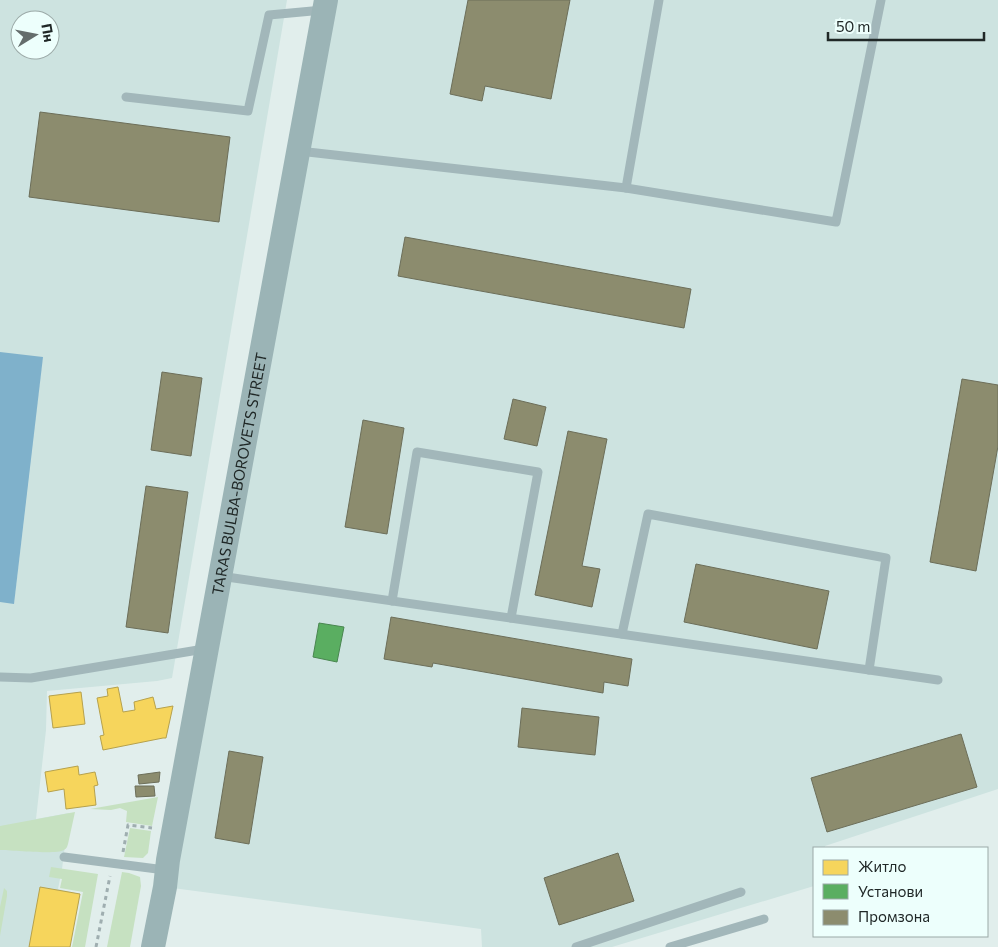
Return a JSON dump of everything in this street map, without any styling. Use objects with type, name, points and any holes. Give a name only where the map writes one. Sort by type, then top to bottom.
[{"type":"street","name":"TARAS BULBA-BOROVETS STREET","points":[[153,947],[325,5]]},
{"type":"lane","points":[[626,188],[659,0]]},
{"type":"lane","points":[[298,151],[626,188],[836,222],[882,0]]},
{"type":"lane","points":[[126,97],[248,111],[269,15],[325,5]]},
{"type":"lane","points":[[392,601],[417,452],[538,472],[511,618]]},
{"type":"lane","points":[[622,634],[648,514],[886,558],[869,670]]},
{"type":"lane","points":[[220,576],[938,680]]},
{"type":"lane","points":[[0,677],[31,678],[207,648]]},
{"type":"lane","points":[[64,857],[167,870]]},
{"type":"lane","points":[[576,947],[740,892]]},
{"type":"lane","points":[[670,947],[764,919]]},
{"type":"path","points":[[96,947],[116,864],[128,825],[155,829]]},
{"type":"shaded area","points":[[0,0],[287,0],[172,678],[47,691],[46,730],[36,819],[69,813],[58,889],[80,894],[70,947],[0,947]]},
{"type":"shaded area","points":[[326,0],[998,0],[998,789],[825,847],[813,847],[813,886],[612,947],[482,947],[481,929],[165,887]]},
{"type":"green space","points":[[158,797],[152,826],[126,822],[127,811],[120,808],[111,810],[90,809]]},
{"type":"green space","points":[[75,812],[68,844],[64,850],[43,852],[0,850],[0,826]]},
{"type":"green space","points":[[130,828],[151,831],[148,853],[143,858],[124,857]]},
{"type":"green space","points":[[51,867],[98,874],[85,947],[72,947],[83,892],[60,888],[62,879],[49,877]]},
{"type":"green space","points":[[122,872],[140,877],[141,886],[130,947],[107,947]]},
{"type":"green space","points":[[4,888],[7,891],[7,896],[0,936],[0,907]]},
{"type":"water","points":[[0,352],[43,357],[14,604],[0,602]]},
{"type":"building: Житло","points":[[118,687],[123,712],[135,710],[134,702],[153,697],[156,709],[173,706],[166,738],[103,750],[100,736],[104,735],[97,698],[108,696],[107,689]]},
{"type":"building: Житло","points":[[81,692],[85,724],[53,728],[49,696]]},
{"type":"building: Житло","points":[[78,766],[79,775],[95,772],[98,785],[94,786],[96,805],[66,809],[64,789],[48,792],[45,772]]},
{"type":"building: Житло","points":[[40,887],[80,894],[70,947],[29,947]]},
{"type":"building: Установи","points":[[319,623],[344,627],[337,662],[313,657]]},
{"type":"building: Промзона","points":[[468,0],[570,0],[551,99],[485,86],[482,101],[450,94]]},
{"type":"building: Промзона","points":[[40,112],[230,137],[219,222],[29,197]]},
{"type":"building: Промзона","points":[[405,237],[691,289],[684,328],[398,276]]},
{"type":"building: Промзона","points":[[162,372],[202,378],[191,456],[151,450]]},
{"type":"building: Промзона","points":[[962,379],[998,385],[998,446],[976,571],[930,562]]},
{"type":"building: Промзона","points":[[513,399],[546,407],[537,446],[504,439]]},
{"type":"building: Промзона","points":[[363,420],[404,428],[387,534],[345,527]]},
{"type":"building: Промзона","points":[[568,431],[607,439],[582,566],[600,569],[592,607],[535,595]]},
{"type":"building: Промзона","points":[[146,486],[188,492],[168,633],[126,627]]},
{"type":"building: Промзона","points":[[696,564],[829,591],[817,649],[684,622]]},
{"type":"building: Промзона","points":[[391,617],[632,659],[628,686],[604,682],[603,693],[433,663],[432,667],[384,659]]},
{"type":"building: Промзона","points":[[522,708],[599,717],[595,755],[518,747]]},
{"type":"building: Промзона","points":[[961,734],[977,787],[827,832],[811,778]]},
{"type":"building: Промзона","points":[[229,751],[263,757],[249,844],[215,838]]},
{"type":"building: Промзона","points":[[160,772],[159,782],[139,784],[138,775]]},
{"type":"building: Промзона","points":[[135,786],[154,786],[155,796],[136,797]]},
{"type":"building: Промзона","points":[[618,853],[634,901],[559,925],[544,878]]}]
